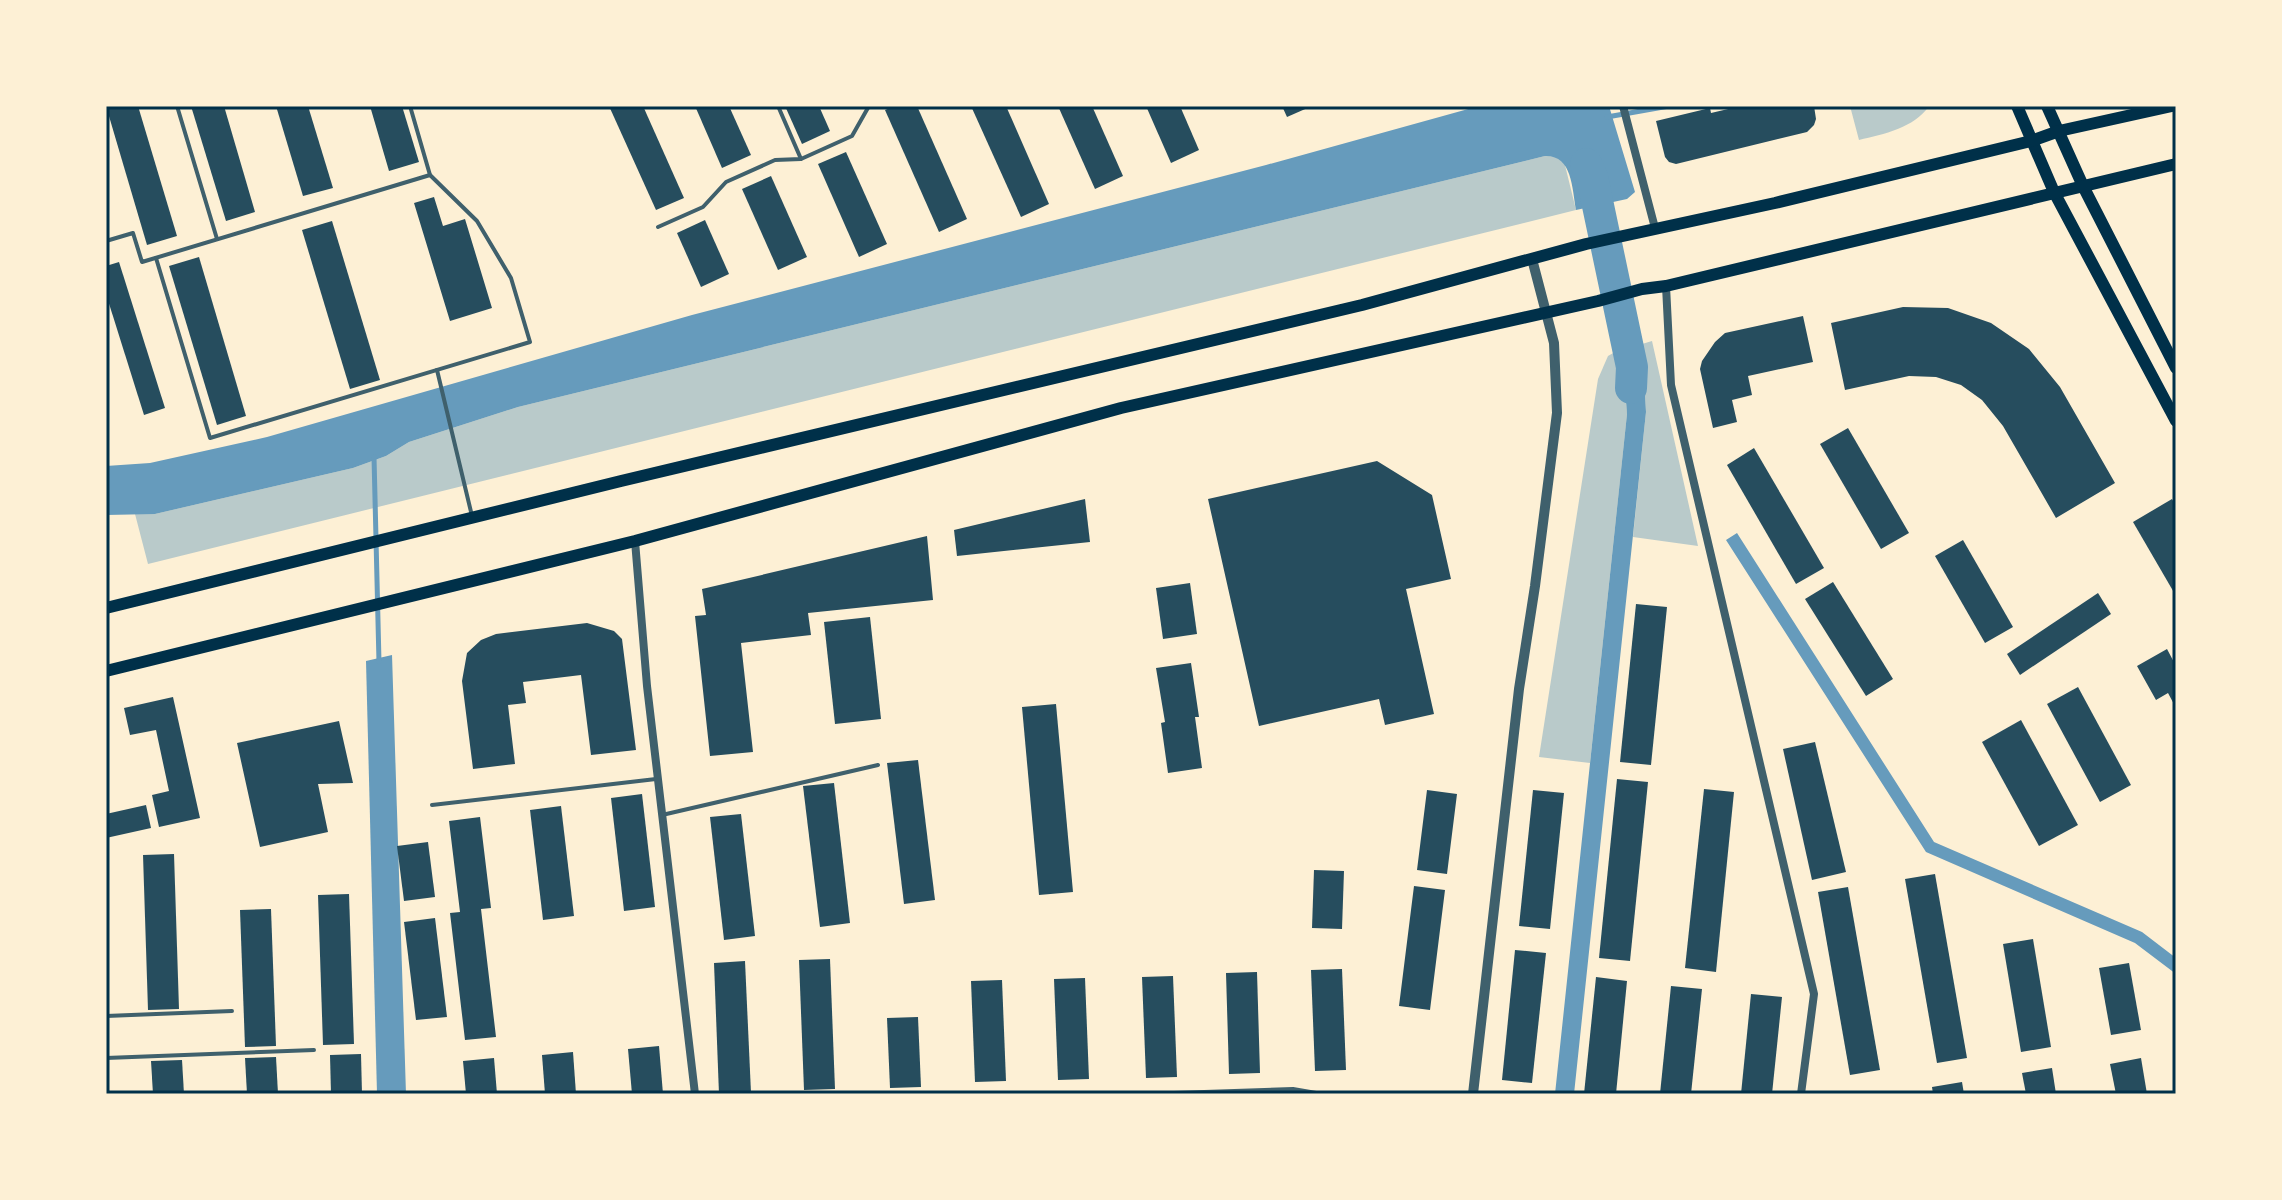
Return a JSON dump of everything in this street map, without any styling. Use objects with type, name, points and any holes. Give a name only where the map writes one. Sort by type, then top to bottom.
[{"type":"main road","points":[[2017,106],[2054,192],[2176,421]]},
{"type":"main road","points":[[2047,106],[2083,186],[2176,368]]},
{"type":"main road","points":[[106,608],[1362,305],[1586,244],[1775,203],[2031,141],[2059,131],[2172,106]]},
{"type":"main road","points":[[106,671],[635,541],[1121,408],[1666,286],[2176,164]]},
{"type":"street","points":[[1623,106],[1655,228]]},
{"type":"street","points":[[1473,1094],[1519,689],[1557,413],[1554,343],[1532,259]]},
{"type":"street","points":[[1666,286],[1671,385],[1814,994],[1801,1094]]},
{"type":"street","points":[[635,541],[647,686],[695,1094]]},
{"type":"lane","points":[[177,106],[217,239]]},
{"type":"lane","points":[[156,258],[210,438],[530,342],[511,278],[477,221],[430,175],[410,106]]},
{"type":"lane","points":[[778,106],[801,159]]},
{"type":"lane","points":[[658,227],[703,207],[726,182],[775,160],[801,159],[852,136],[869,106]]},
{"type":"lane","points":[[106,241],[133,233],[142,262],[430,175]]},
{"type":"lane","points":[[437,370],[472,519]]},
{"type":"lane","points":[[662,815],[878,765]]},
{"type":"lane","points":[[432,805],[658,778]]},
{"type":"lane","points":[[106,1016],[232,1011]]},
{"type":"lane","points":[[106,1058],[314,1050]]},
{"type":"lane","points":[[1144,1094],[1293,1089],[1322,1094]]},
{"type":"shaded area","points":[[1850,106],[1929,106],[1907,125],[1859,140]]},
{"type":"shaded area","points":[[1556,155],[1564,161],[1576,210],[148,564],[135,514],[155,514],[353,468],[386,456],[409,442],[518,407]]},
{"type":"shaded area","points":[[1652,341],[1698,546],[1633,537],[1646,412],[1642,344]]},
{"type":"shaded area","points":[[1622,348],[1627,414],[1590,763],[1539,757],[1598,379],[1608,356]]},
{"type":"water","points":[[1479,106],[1609,106],[1635,192],[1627,199],[1576,210],[1566,167],[1554,157],[1545,156],[518,407],[409,442],[386,456],[353,468],[155,514],[106,515],[106,466],[150,463],[267,437],[692,315]]},
{"type":"water","points":[[1642,344],[1646,412],[1574,1094],[1555,1094],[1627,414],[1622,348]]},
{"type":"water","points":[[1737,533],[1934,842],[2142,932],[2176,958],[2176,974],[2135,943],[1926,852],[1726,540]]},
{"type":"water","points":[[392,655],[406,1094],[377,1094],[366,661]]},
{"type":"building","points":[[106,106],[138,106],[177,236],[147,245]]},
{"type":"building","points":[[191,106],[224,106],[255,212],[226,221]]},
{"type":"building","points":[[276,106],[308,106],[333,188],[303,196]]},
{"type":"building","points":[[370,106],[402,106],[419,162],[389,171]]},
{"type":"building","points":[[609,106],[643,106],[684,198],[656,210]]},
{"type":"building","points":[[695,106],[729,106],[751,155],[722,168]]},
{"type":"building","points":[[785,106],[819,106],[830,131],[802,144]]},
{"type":"building","points":[[895,106],[917,106],[967,219],[939,232],[885,110]]},
{"type":"building","points":[[971,106],[1006,106],[1049,204],[1021,217]]},
{"type":"building","points":[[1058,106],[1092,106],[1123,176],[1095,189]]},
{"type":"building","points":[[1146,106],[1180,106],[1199,150],[1171,163]]},
{"type":"building","points":[[1282,106],[1312,106],[1287,117]]},
{"type":"building","points":[[1741,106],[1814,106],[1816,119],[1807,132],[1676,164],[1665,157],[1656,121],[1710,108],[1711,113]]},
{"type":"building","points":[[846,152],[887,244],[859,257],[818,164]]},
{"type":"building","points":[[771,176],[807,257],[778,270],[742,189]]},
{"type":"building","points":[[434,197],[443,226],[465,219],[492,308],[450,321],[414,203]]},
{"type":"building","points":[[705,220],[729,274],[701,287],[677,233]]},
{"type":"building","points":[[332,221],[380,380],[350,389],[302,230]]},
{"type":"building","points":[[199,257],[246,416],[217,425],[169,266]]},
{"type":"building","points":[[119,262],[165,408],[144,415],[106,294],[106,266]]},
{"type":"building","points":[[1903,307],[1948,308],[1991,323],[2029,349],[2060,387],[2115,483],[2056,518],[2003,426],[1982,400],[1961,385],[1936,377],[1909,376],[1845,390],[1831,323]]},
{"type":"building","points":[[1803,316],[1813,362],[1748,376],[1752,395],[1732,400],[1737,422],[1713,428],[1700,369],[1715,342],[1725,333]]},
{"type":"building","points":[[1848,428],[1909,533],[1881,549],[1820,444]]},
{"type":"building","points":[[1754,448],[1824,568],[1796,584],[1727,465]]},
{"type":"building","points":[[1377,461],[1432,495],[1451,579],[1406,589],[1434,714],[1385,725],[1379,699],[1259,726],[1208,499]]},
{"type":"building","points":[[1085,499],[1090,542],[957,556],[954,530]]},
{"type":"building","points":[[2172,499],[2176,506],[2176,596],[2133,522]]},
{"type":"building","points":[[927,536],[933,600],[808,613],[811,635],[741,643],[753,752],[710,756],[695,616],[706,615],[702,589]]},
{"type":"building","points":[[1963,540],[2013,627],[1985,643],[1935,556]]},
{"type":"building","points":[[1833,582],[1893,679],[1866,696],[1805,599]]},
{"type":"building","points":[[1190,583],[1197,634],[1163,639],[1156,588]]},
{"type":"building","points":[[2098,593],[2111,614],[2020,675],[2007,654]]},
{"type":"building","points":[[1636,604],[1667,607],[1651,765],[1620,762]]},
{"type":"building","points":[[870,617],[881,719],[835,724],[824,622]]},
{"type":"building","points":[[587,623],[614,631],[622,639],[636,750],[591,755],[581,675],[523,682],[526,703],[508,705],[515,764],[473,769],[462,681],[467,653],[481,640],[496,634]]},
{"type":"building","points":[[2167,649],[2176,666],[2176,708],[2168,693],[2156,700],[2137,666]]},
{"type":"building","points":[[1191,663],[1202,768],[1168,773],[1161,723],[1165,722],[1156,668]]},
{"type":"building","points":[[2078,687],[2131,785],[2100,802],[2047,704]]},
{"type":"building","points":[[173,697],[200,818],[159,827],[152,795],[169,791],[156,730],[130,735],[124,708]]},
{"type":"building","points":[[1056,704],[1073,892],[1039,895],[1022,707]]},
{"type":"building","points":[[2021,720],[2078,825],[2039,846],[1982,742]]},
{"type":"building","points":[[339,721],[353,783],[318,784],[328,832],[260,847],[237,743]]},
{"type":"building","points":[[1815,742],[1846,872],[1812,880],[1783,749]]},
{"type":"building","points":[[918,760],[935,900],[904,904],[887,763]]},
{"type":"building","points":[[1617,779],[1648,782],[1630,961],[1599,958]]},
{"type":"building","points":[[834,783],[850,923],[820,927],[803,786]]},
{"type":"building","points":[[1704,789],[1734,792],[1716,972],[1685,968]]},
{"type":"building","points":[[1427,790],[1457,794],[1447,874],[1417,870]]},
{"type":"building","points":[[1533,790],[1564,793],[1550,929],[1519,926]]},
{"type":"building","points":[[642,794],[655,907],[624,911],[611,798]]},
{"type":"building","points":[[146,805],[151,828],[106,838],[106,814]]},
{"type":"building","points":[[561,806],[574,916],[543,920],[530,810]]},
{"type":"building","points":[[741,814],[755,936],[724,940],[710,817]]},
{"type":"building","points":[[480,817],[491,908],[481,909],[496,1037],[465,1040],[450,913],[460,912],[449,821]]},
{"type":"building","points":[[428,842],[435,897],[404,901],[397,846]]},
{"type":"building","points":[[174,854],[179,1009],[148,1010],[143,855]]},
{"type":"building","points":[[1314,870],[1344,871],[1342,929],[1312,928]]},
{"type":"building","points":[[1935,874],[1967,1058],[1937,1063],[1905,879]]},
{"type":"building","points":[[1414,886],[1445,890],[1430,1010],[1399,1006]]},
{"type":"building","points":[[1848,887],[1880,1070],[1850,1075],[1818,892]]},
{"type":"building","points":[[349,894],[354,1044],[323,1045],[318,895]]},
{"type":"building","points":[[271,909],[276,1046],[245,1047],[240,910]]},
{"type":"building","points":[[435,918],[447,1017],[416,1020],[404,922]]},
{"type":"building","points":[[2033,939],[2051,1047],[2021,1052],[2003,944]]},
{"type":"building","points":[[1515,950],[1546,953],[1532,1083],[1502,1080]]},
{"type":"building","points":[[830,959],[835,1089],[804,1090],[799,960]]},
{"type":"building","points":[[745,961],[751,1093],[719,1094],[714,963]]},
{"type":"building","points":[[2129,963],[2141,1030],[2111,1035],[2099,968]]},
{"type":"building","points":[[1342,969],[1346,1070],[1315,1071],[1311,970]]},
{"type":"building","points":[[1257,972],[1260,1073],[1229,1074],[1226,973]]},
{"type":"building","points":[[1173,976],[1177,1077],[1146,1078],[1142,977]]},
{"type":"building","points":[[1596,977],[1627,981],[1616,1094],[1584,1094]]},
{"type":"building","points":[[1085,978],[1089,1079],[1058,1080],[1054,979]]},
{"type":"building","points":[[1002,980],[1006,1081],[975,1082],[971,981]]},
{"type":"building","points":[[1671,986],[1702,989],[1691,1094],[1660,1094]]},
{"type":"building","points":[[1751,994],[1782,997],[1772,1094],[1741,1094]]},
{"type":"building","points":[[918,1017],[921,1087],[890,1088],[887,1018]]},
{"type":"building","points":[[659,1046],[663,1094],[632,1094],[628,1049]]},
{"type":"building","points":[[573,1052],[576,1094],[545,1094],[542,1055]]},
{"type":"building","points":[[361,1054],[362,1094],[331,1094],[330,1055]]},
{"type":"building","points":[[276,1057],[278,1094],[247,1094],[245,1058]]},
{"type":"building","points":[[494,1058],[497,1094],[466,1094],[463,1061]]},
{"type":"building","points":[[2141,1058],[2147,1094],[2116,1094],[2110,1064]]},
{"type":"building","points":[[182,1060],[184,1094],[153,1094],[151,1061]]},
{"type":"building","points":[[2052,1068],[2056,1094],[2026,1094],[2022,1073]]},
{"type":"building","points":[[1962,1082],[1964,1094],[1933,1094],[1932,1087]]},
{"type":"waterway","points":[[1607,117],[1669,106]]},
{"type":"waterway","points":[[1586,164],[1592,177],[1632,367],[1631,388]]},
{"type":"waterway","points":[[374,457],[379,662]]}]
